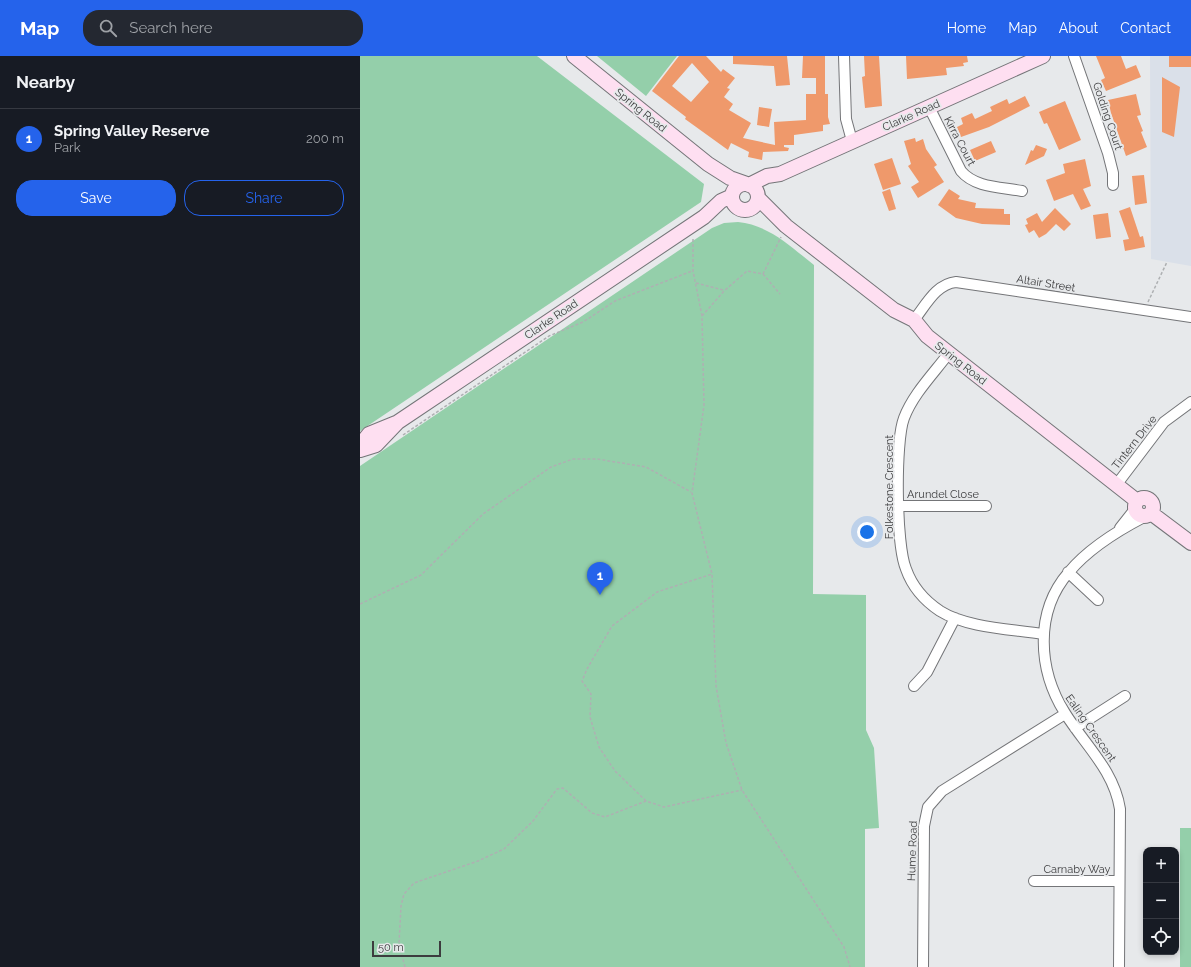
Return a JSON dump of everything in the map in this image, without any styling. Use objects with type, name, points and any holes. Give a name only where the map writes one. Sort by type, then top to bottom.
[{"type":"main road","name":"Spring Road","points":[[574,56],[708,164],[730,178],[748,185]]},
{"type":"main road","name":"Clarke Road","points":[[748,185],[767,176],[780,174],[1043,56]]},
{"type":"main road","name":"Spring Road","points":[[708,164],[732,195]]},
{"type":"main road","name":"Clarke Road","points":[[758,197],[780,174]]},
{"type":"main road","points":[[748,185],[755,190],[758,197],[754,206],[744,210],[733,203],[732,195],[738,186],[748,185]]},
{"type":"main road","name":"Clarke Road","points":[[360,445],[368,434],[398,422],[699,220],[721,201],[732,195]]},
{"type":"main road","name":"Spring Road","points":[[758,197],[786,226],[894,310],[914,320],[927,336],[1117,484],[1142,510],[1191,543]]},
{"type":"main road","name":"Spring Road","points":[[744,210],[786,226]]},
{"type":"main road","name":"Clarke Road","points":[[699,220],[744,210]]},
{"type":"main road","name":"Clarke Road","points":[[360,450],[376,445],[398,422]]},
{"type":"street","points":[[844,56],[846,119],[852,141]]},
{"type":"street","name":"Golding Court","points":[[1074,56],[1108,153],[1113,173],[1113,185]]},
{"type":"street","name":"Kirra Court","points":[[929,107],[961,171],[967,178],[975,182],[1022,191]]},
{"type":"street","name":"Altair Street","points":[[914,320],[938,289],[946,284],[956,282],[1191,317]]},
{"type":"street","name":"Folkestone Crescent","points":[[949,353],[912,402],[904,418],[900,438],[899,506],[902,555],[910,580],[926,600],[940,611],[955,618],[992,626],[1043,634]]},
{"type":"street","name":"Tintern Drive","points":[[1117,484],[1164,422],[1191,402]]},
{"type":"street","name":"Arundel Close","points":[[899,506],[986,506]]},
{"type":"street","name":"Ealing Crescent","points":[[1119,967],[1120,808],[1117,793],[1109,774],[1065,714],[1052,690],[1044,657],[1043,634],[1050,603],[1068,572],[1078,561],[1142,510]]},
{"type":"street","points":[[1068,572],[1098,600]]},
{"type":"street","points":[[914,686],[927,672],[955,618]]},
{"type":"street","points":[[1075,728],[1125,696]]},
{"type":"street","name":"Hume Road","points":[[923,967],[924,826],[926,811],[930,803],[948,787],[1065,714]]},
{"type":"street","name":"Carnaby Way","points":[[1034,881],[1119,881]]},
{"type":"path","points":[[699,220],[693,271],[702,316],[704,405],[692,493],[712,574],[716,686],[726,743],[742,790],[844,947],[850,967]]},
{"type":"path","points":[[763,274],[786,226]]},
{"type":"path","points":[[1144,310],[1167,262]]},
{"type":"path","points":[[399,438],[549,336],[583,322],[615,301],[693,271]]},
{"type":"path","points":[[702,316],[724,291],[747,271],[763,274],[780,294]]},
{"type":"path","points":[[696,283],[724,291]]},
{"type":"path","points":[[360,604],[421,575],[483,514],[551,467],[573,459],[597,458],[646,467],[692,493]]},
{"type":"path","points":[[712,574],[658,592],[612,626],[587,669],[582,681],[591,694],[590,717],[599,747],[615,771],[646,801],[664,807],[742,790]]},
{"type":"path","points":[[405,967],[399,944],[401,906],[404,894],[414,883],[478,861],[504,849],[533,821],[557,788],[563,788],[592,813],[606,817],[646,801]]},
{"type":"shaded area","points":[[1150,56],[1191,56],[1191,266],[1151,259]]},
{"type":"green space","points":[[360,56],[537,56],[704,184],[701,202],[360,431]]},
{"type":"green space","points":[[597,56],[677,56],[646,96]]},
{"type":"green space","points":[[738,222],[760,227],[770,232],[788,244],[814,265],[813,594],[866,595],[866,730],[874,748],[879,828],[865,829],[865,967],[360,967],[360,466],[712,228],[724,223]]},
{"type":"green space","points":[[1180,828],[1191,828],[1191,967],[1180,967]]},
{"type":"building","points":[[679,56],[706,56],[721,72],[723,69],[735,78],[727,88],[730,89],[724,97],[733,104],[729,110],[751,123],[743,138],[775,145],[774,122],[806,120],[806,94],[816,94],[816,78],[802,78],[803,56],[825,56],[825,94],[828,94],[828,117],[830,124],[823,125],[823,131],[794,135],[794,145],[784,145],[784,147],[789,148],[788,151],[763,152],[762,160],[748,157],[749,152],[731,143],[728,150],[685,119],[686,117],[652,91]],"holes":[[[692,63],[709,82],[691,102],[672,86]]]},
{"type":"building","points":[[733,56],[787,56],[790,85],[776,86],[774,66],[733,64]]},
{"type":"building","points":[[864,56],[879,56],[882,106],[865,108],[862,77],[865,76]]},
{"type":"building","points":[[906,56],[967,56],[968,62],[963,63],[964,66],[946,68],[947,75],[907,79]]},
{"type":"building","points":[[1096,56],[1121,56],[1126,69],[1136,65],[1141,77],[1106,91],[1101,80],[1105,78]]},
{"type":"building","points":[[1169,56],[1191,56],[1191,67],[1169,67]]},
{"type":"building","points":[[1162,77],[1180,87],[1174,137],[1162,132]]},
{"type":"building","points":[[1136,94],[1141,115],[1137,116],[1147,147],[1126,156],[1108,100]]},
{"type":"building","points":[[1025,96],[1030,106],[989,127],[961,137],[957,127],[963,124],[961,118],[972,113],[975,119],[992,111],[990,107],[1007,99],[1009,104]]},
{"type":"building","points":[[1065,101],[1081,140],[1059,150],[1047,123],[1044,124],[1039,112]]},
{"type":"building","points":[[759,107],[772,109],[769,127],[757,125]]},
{"type":"building","points":[[915,138],[916,142],[923,139],[926,149],[937,165],[934,167],[944,182],[918,198],[911,187],[919,182],[908,166],[911,164],[904,141]]},
{"type":"building","points":[[991,141],[996,152],[975,161],[970,150]]},
{"type":"building","points":[[1036,145],[1047,149],[1044,156],[1025,165],[1031,150],[1033,151]]},
{"type":"building","points":[[892,158],[901,184],[883,190],[874,164]]},
{"type":"building","points":[[1085,159],[1091,186],[1083,189],[1091,206],[1081,210],[1073,194],[1054,201],[1046,180],[1065,173],[1063,164]]},
{"type":"building","points":[[1144,175],[1147,203],[1135,205],[1132,176]]},
{"type":"building","points":[[890,189],[896,209],[889,211],[882,192]]},
{"type":"building","points":[[949,189],[960,196],[958,199],[976,203],[975,208],[1004,209],[1004,214],[1010,214],[1010,225],[982,224],[956,218],[938,205]]},
{"type":"building","points":[[1130,207],[1140,237],[1143,236],[1145,247],[1125,251],[1123,240],[1129,239],[1119,211]]},
{"type":"building","points":[[1055,208],[1071,224],[1064,231],[1056,224],[1046,234],[1039,238],[1034,230],[1029,233],[1025,225],[1028,224],[1026,219],[1037,213],[1042,222]]},
{"type":"building","points":[[1108,213],[1111,237],[1096,239],[1093,215]]},
{"type":"place","name":"Spring Valley Reserve","points":[[600,595]]}]
